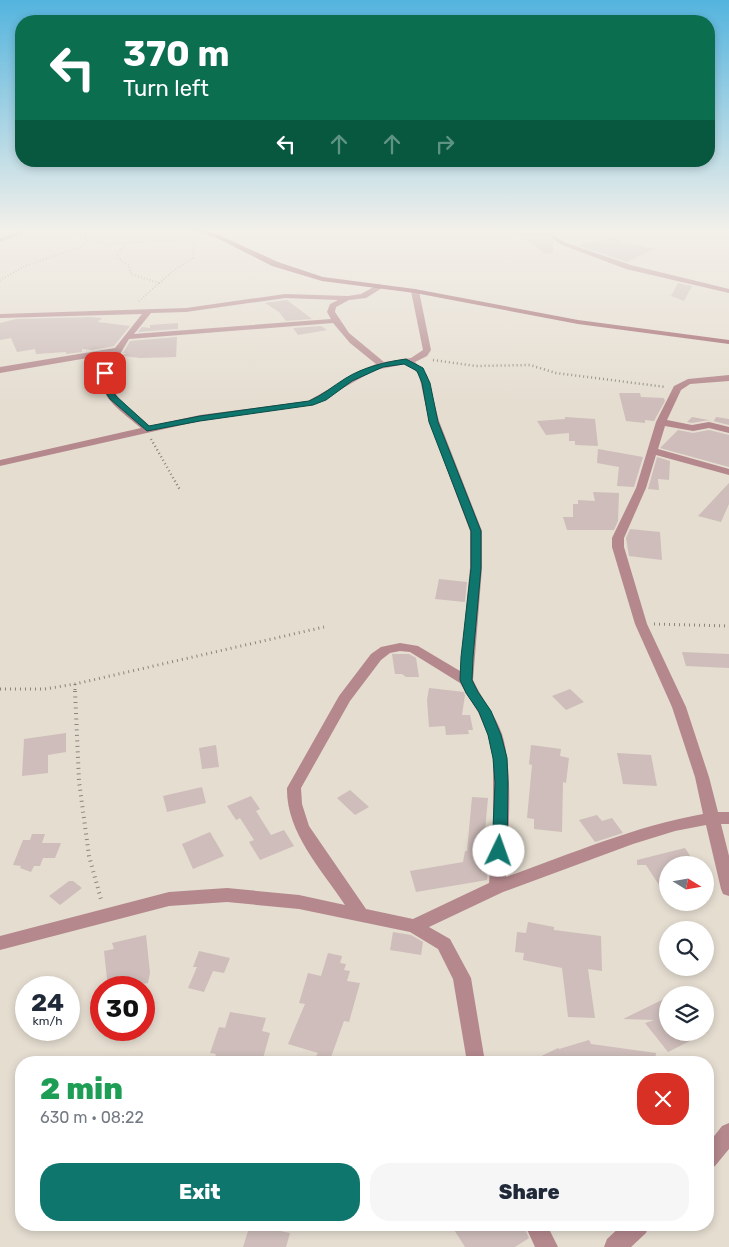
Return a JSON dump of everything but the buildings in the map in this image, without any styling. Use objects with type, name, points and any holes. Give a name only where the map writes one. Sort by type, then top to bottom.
[{"type":"street","points":[[0,316],[186,310],[270,297],[348,298],[363,296],[378,287]]},
{"type":"street","points":[[388,287],[578,322],[729,342]]},
{"type":"street","points":[[713,287],[729,291]]},
{"type":"street","points":[[0,463],[200,418],[310,403],[323,398],[349,379],[382,365],[410,360],[425,354],[427,350],[415,291]]},
{"type":"street","points":[[348,298],[333,306],[330,312],[334,321],[350,339],[382,365]]},
{"type":"street","points":[[147,429],[113,397],[105,385],[105,373],[118,350],[148,312]]},
{"type":"street","points":[[128,337],[334,321]]},
{"type":"street","points":[[0,370],[118,350]]},
{"type":"street","points":[[410,360],[424,374],[434,422],[476,531],[476,568],[466,680],[472,693],[485,711],[495,735],[500,758],[501,832],[497,887]]},
{"type":"street","points":[[729,378],[688,382],[677,388],[661,422],[640,488],[618,538],[618,547],[641,624],[679,707],[702,777],[729,889]]},
{"type":"street","points":[[661,422],[693,428],[709,425],[729,430]]},
{"type":"street","points":[[651,450],[729,472]]},
{"type":"street","points":[[361,915],[302,828],[294,804],[294,788],[344,699],[376,657],[386,650],[400,647],[414,649],[466,680]]},
{"type":"street","points":[[414,926],[497,887],[627,840],[674,826],[712,818],[729,818]]},
{"type":"street","points":[[0,942],[169,898],[227,895],[299,902],[414,926],[444,944],[462,978],[475,1056]]},
{"type":"street","points":[[714,1152],[729,1133]]},
{"type":"street","points":[[539,1231],[547,1247]]},
{"type":"street","points":[[615,1247],[632,1231]]},
{"type":"path","points":[[127,312],[154,287]]},
{"type":"path","points":[[410,360],[449,361],[469,366],[530,366],[556,373],[607,382],[677,388]]},
{"type":"path","points":[[147,429],[180,490]]},
{"type":"path","points":[[641,624],[729,626]]},
{"type":"path","points":[[0,689],[45,689],[75,684],[222,648],[324,627]]},
{"type":"path","points":[[75,684],[79,781],[89,856],[106,915]]},
{"type":"route","points":[[105,373],[105,385],[113,397],[147,429],[200,418],[310,403],[335,391],[349,379],[382,365],[406,361],[416,366],[424,374],[434,422],[464,495],[476,531],[476,568],[466,680],[472,693],[485,711],[495,735],[500,758],[501,832],[499,851]]}]
